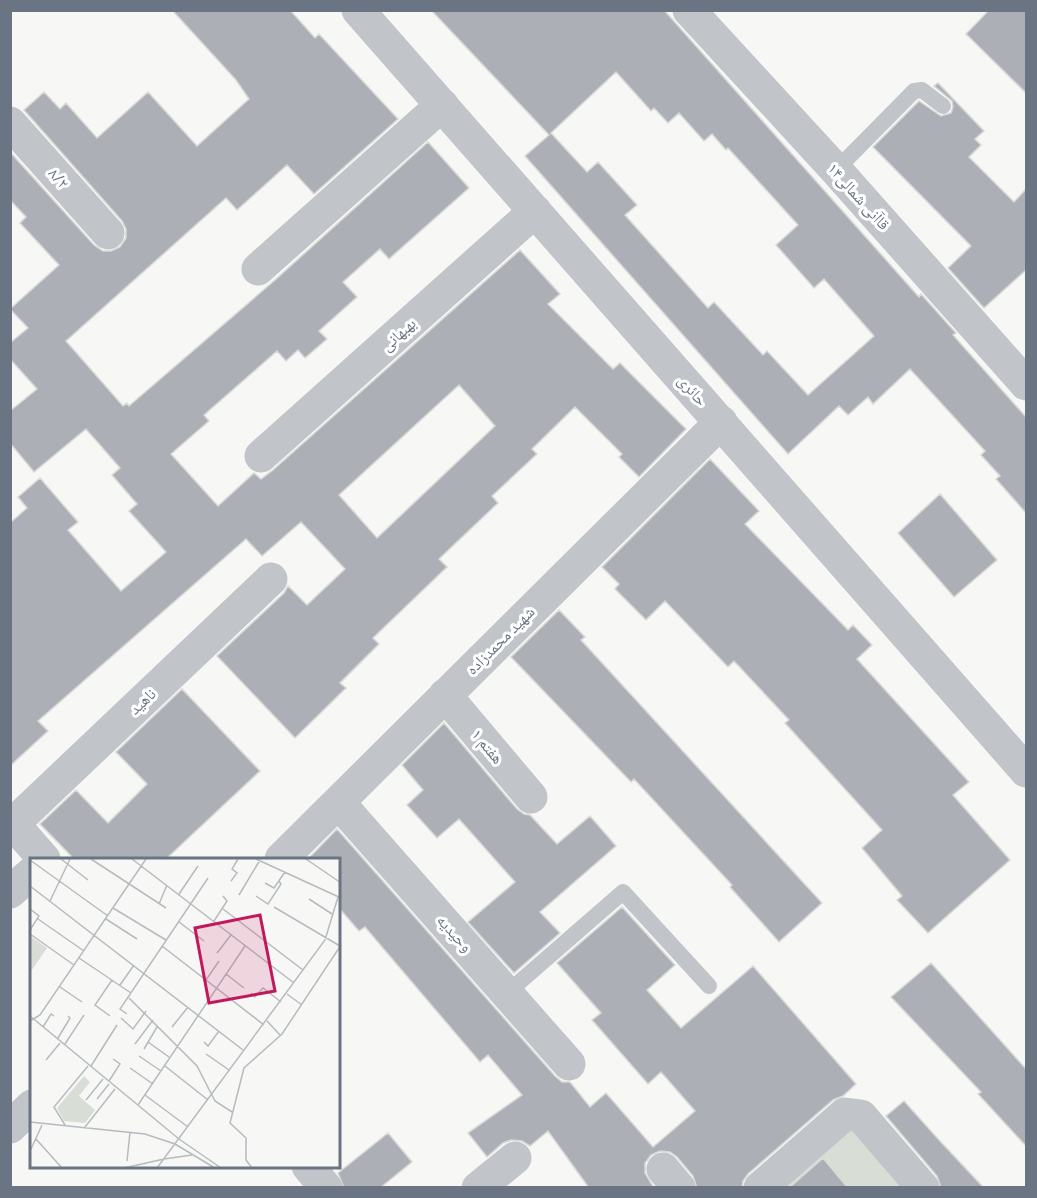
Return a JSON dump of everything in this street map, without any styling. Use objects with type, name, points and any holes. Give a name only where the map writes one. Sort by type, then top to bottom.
[{"type":"street","name":"حائری","points":[[358,10],[1026,771]]},
{"type":"street","name":"قاآنی شمالی۱۴","points":[[689,10],[1025,381]]},
{"type":"street","points":[[258,269],[442,105]]},
{"type":"street","name":"۸/۲","points":[[10,123],[108,233]]},
{"type":"street","name":"بهبهانی","points":[[261,456],[535,211]]},
{"type":"street","name":"شهید محمدزاده","points":[[282,858],[721,422]]},
{"type":"street","name":"ناهید","points":[[12,822],[271,579]]},
{"type":"street","name":"هفتم ۱","points":[[445,694],[531,797]]},
{"type":"street","name":"وحیدیه","points":[[339,803],[508,992],[569,1064]]},
{"type":"street","points":[[12,822],[43,858]]},
{"type":"street","points":[[10,892],[30,875]]},
{"type":"street","points":[[10,1127],[30,1108]]},
{"type":"street","points":[[760,1188],[845,1114],[861,1116],[923,1188]]},
{"type":"street","points":[[478,1188],[515,1158]]},
{"type":"street","points":[[309,1168],[326,1188]]},
{"type":"lane","points":[[836,170],[914,91],[922,90],[943,106]]},
{"type":"lane","points":[[508,992],[623,892],[709,986]]},
{"type":"shaded area","points":[[842,1129],[855,1130],[905,1188],[772,1188]]},
{"type":"building","points":[[172,10],[290,10],[315,38],[319,34],[398,119],[314,194],[287,165],[237,210],[226,198],[66,341],[123,406],[127,403],[129,406],[275,280],[428,142],[469,188],[389,259],[380,249],[343,282],[357,297],[319,331],[327,339],[305,358],[298,350],[286,361],[277,351],[204,415],[209,421],[171,454],[218,506],[254,473],[261,479],[273,470],[520,250],[560,294],[548,304],[613,369],[620,363],[686,429],[639,477],[619,457],[622,454],[575,407],[532,449],[537,454],[492,496],[498,503],[439,559],[447,567],[373,638],[379,644],[340,683],[346,688],[295,738],[217,656],[284,593],[288,586],[307,605],[345,569],[301,522],[262,556],[246,539],[38,721],[48,731],[10,766],[10,523],[27,508],[18,497],[40,478],[78,522],[68,530],[121,591],[166,552],[129,511],[137,504],[112,475],[120,468],[86,429],[34,472],[10,443],[10,411],[37,389],[10,359],[10,343],[28,328],[10,309],[59,265],[20,223],[26,217],[10,200],[10,152],[94,245],[103,251],[111,251],[120,247],[126,238],[126,229],[122,221],[24,110],[44,92],[60,109],[66,103],[97,138],[148,92],[197,146],[249,99],[236,80]],"holes":[[[459,385],[495,426],[377,538],[339,495]]]},
{"type":"building","points":[[431,10],[664,10],[919,297],[921,294],[956,333],[953,335],[1026,417],[1026,513],[996,479],[1000,476],[981,455],[985,451],[910,369],[873,404],[868,397],[848,415],[839,406],[788,454],[525,156],[549,135]],"holes":[[[616,72],[651,111],[654,108],[668,123],[679,113],[704,141],[712,134],[726,150],[728,148],[798,225],[776,245],[814,288],[824,279],[874,336],[808,395],[767,351],[763,355],[714,302],[708,308],[625,215],[637,205],[598,162],[587,172],[551,133]]]},
{"type":"building","points":[[989,10],[1026,10],[1026,93],[966,34]]},
{"type":"building","points":[[938,83],[984,131],[975,139],[981,145],[969,157],[1014,202],[1026,189],[1026,270],[984,308],[948,268],[971,246],[873,147],[919,101],[941,116],[951,113],[952,101],[934,86]]},
{"type":"building","points":[[710,459],[759,511],[745,524],[848,630],[853,625],[872,645],[857,659],[969,782],[953,795],[1010,860],[928,933],[897,900],[902,896],[862,848],[882,830],[785,723],[789,720],[734,661],[728,667],[665,601],[646,620],[615,589],[619,584],[602,567]]},
{"type":"building","points":[[940,494],[997,560],[954,597],[898,533]]},
{"type":"building","points":[[559,610],[585,637],[581,640],[822,903],[779,942],[730,887],[732,885],[634,779],[631,782],[511,657]]},
{"type":"building","points":[[182,689],[260,771],[167,858],[73,858],[40,824],[76,790],[108,823],[147,784],[116,752]]},
{"type":"building","points":[[444,723],[517,809],[530,815],[557,844],[590,816],[616,846],[540,912],[560,933],[514,973],[468,922],[515,882],[459,819],[437,838],[407,805],[423,790],[402,765]]},
{"type":"building","points":[[337,829],[555,1076],[562,1082],[570,1082],[590,1107],[606,1093],[653,1147],[695,1111],[661,1072],[648,1084],[592,1020],[601,1013],[557,963],[622,907],[675,965],[647,990],[681,1028],[753,966],[856,1084],[843,1096],[833,1100],[748,1174],[743,1181],[742,1188],[697,1188],[693,1176],[677,1157],[670,1152],[660,1151],[651,1155],[645,1163],[645,1173],[654,1188],[589,1188],[548,1131],[530,1146],[522,1141],[511,1140],[503,1143],[487,1157],[468,1133],[522,1095],[488,1055],[480,1062],[365,927],[359,931],[340,909],[340,858],[309,858]]},
{"type":"building","points":[[931,963],[1026,1069],[1026,1146],[978,1094],[981,1092],[891,997]]},
{"type":"building","points":[[904,1101],[984,1188],[941,1188],[937,1176],[886,1116]]},
{"type":"building","points":[[388,1133],[412,1162],[380,1188],[344,1188],[338,1173]]},
{"type":"building","points":[[823,1158],[848,1188],[789,1188]]}]
